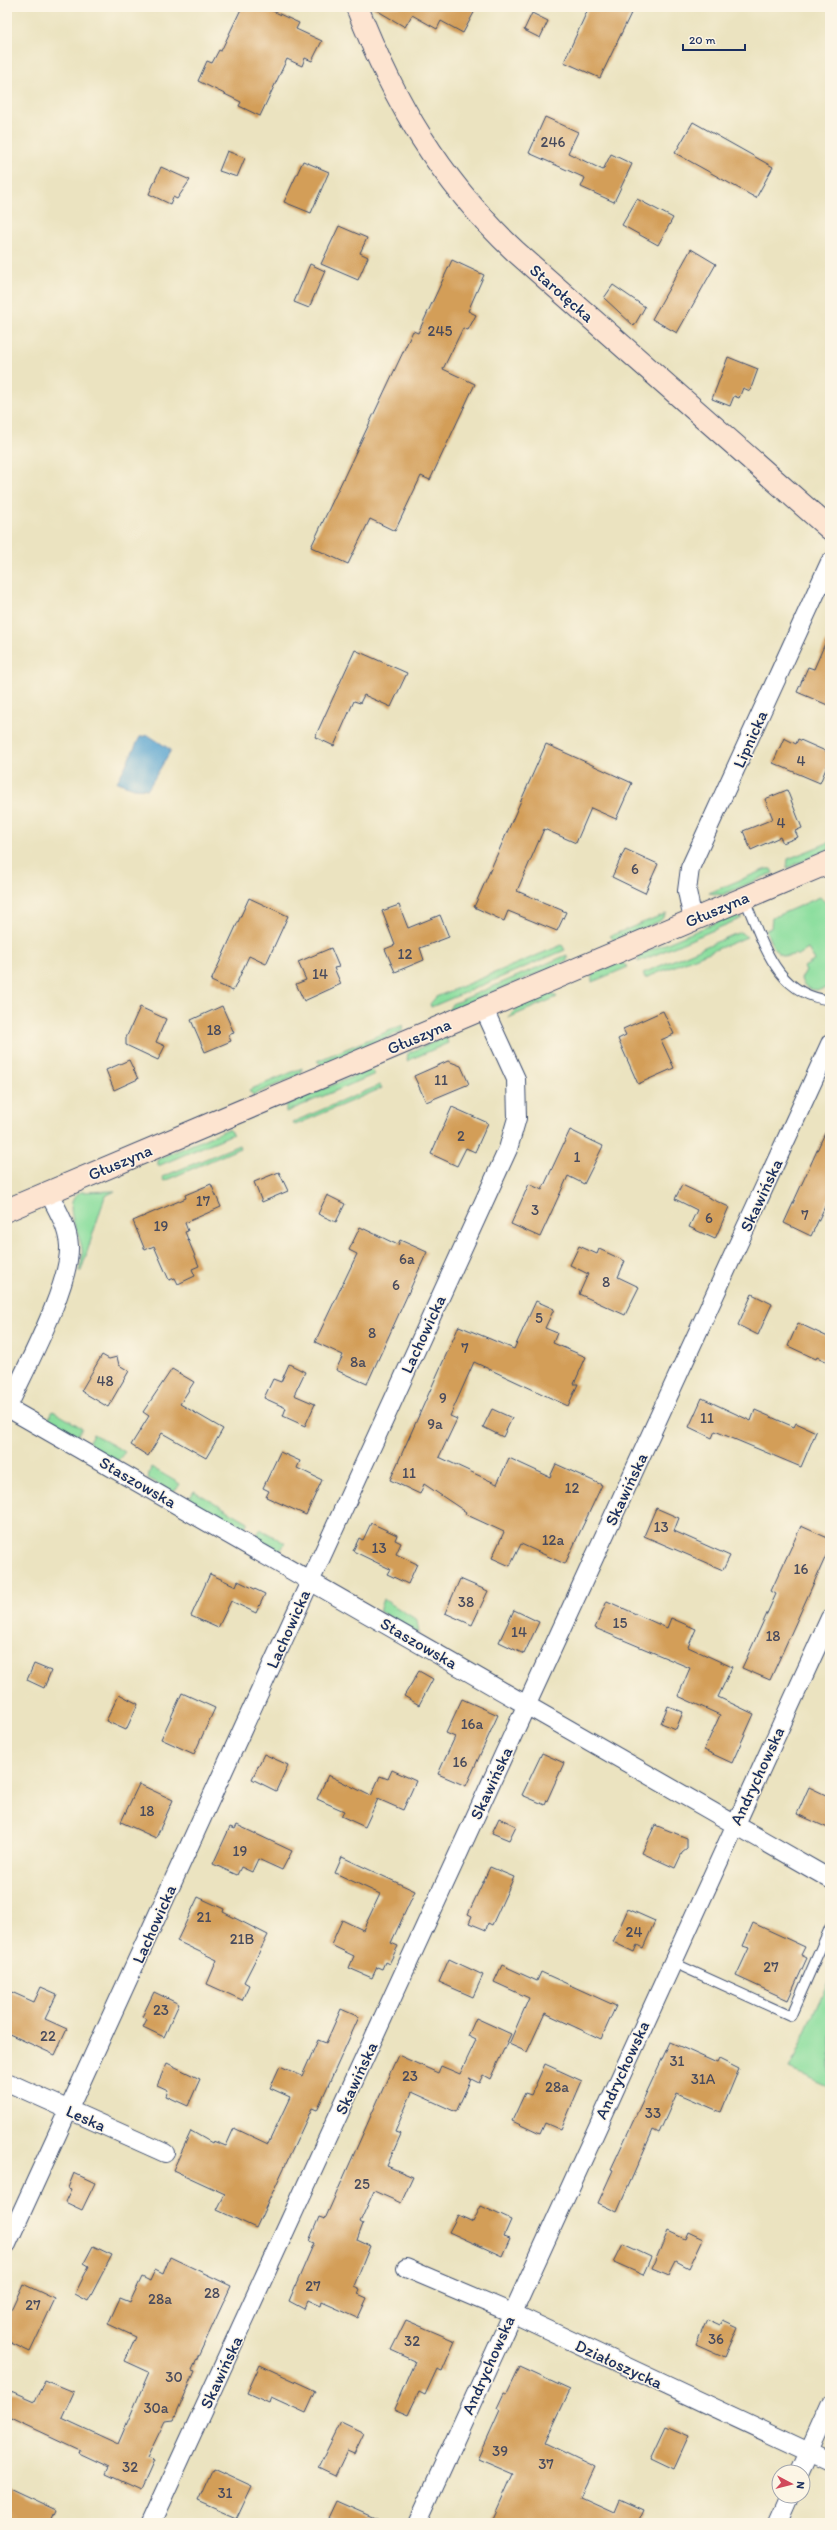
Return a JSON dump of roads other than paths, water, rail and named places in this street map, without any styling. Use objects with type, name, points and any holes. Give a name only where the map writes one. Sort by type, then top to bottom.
[{"type":"street","name":"Starołęcka","points":[[357,7],[378,59],[408,117],[451,182],[472,208],[515,251],[830,529]]},
{"type":"street","name":"Lipnicka","points":[[693,920],[686,891],[690,868],[830,562]]},
{"type":"street","name":"Głuszyna","points":[[7,1210],[744,898],[829,865]]},
{"type":"street","name":"Lachowicka","points":[[7,2244],[504,1156],[512,1134],[518,1107],[516,1079],[484,1009]]},
{"type":"street","name":"Skawińska","points":[[151,2523],[830,1044]]},
{"type":"street","points":[[7,1408],[57,1298],[68,1262],[69,1246],[65,1227],[48,1192]]},
{"type":"street","name":"Staszowska","points":[[7,1408],[310,1580],[830,1879]]},
{"type":"street","name":"Andrychowska","points":[[417,2523],[830,1618]]},
{"type":"street","name":"Leska","points":[[7,2082],[165,2153]]},
{"type":"street","name":"Działoszycka","points":[[406,2268],[512,2313],[830,2462]]},
{"type":"street","points":[[804,2464],[830,2406]]},
{"type":"street","points":[[777,2523],[785,2504]]},
{"type":"lane","points":[[744,898],[770,957],[785,979],[800,993],[814,998],[830,1000]]},
{"type":"lane","points":[[672,1962],[791,2016],[830,1927]]},
{"type":"water","points":[[148,735],[171,750],[148,789],[134,788],[117,782],[140,737]]}]
